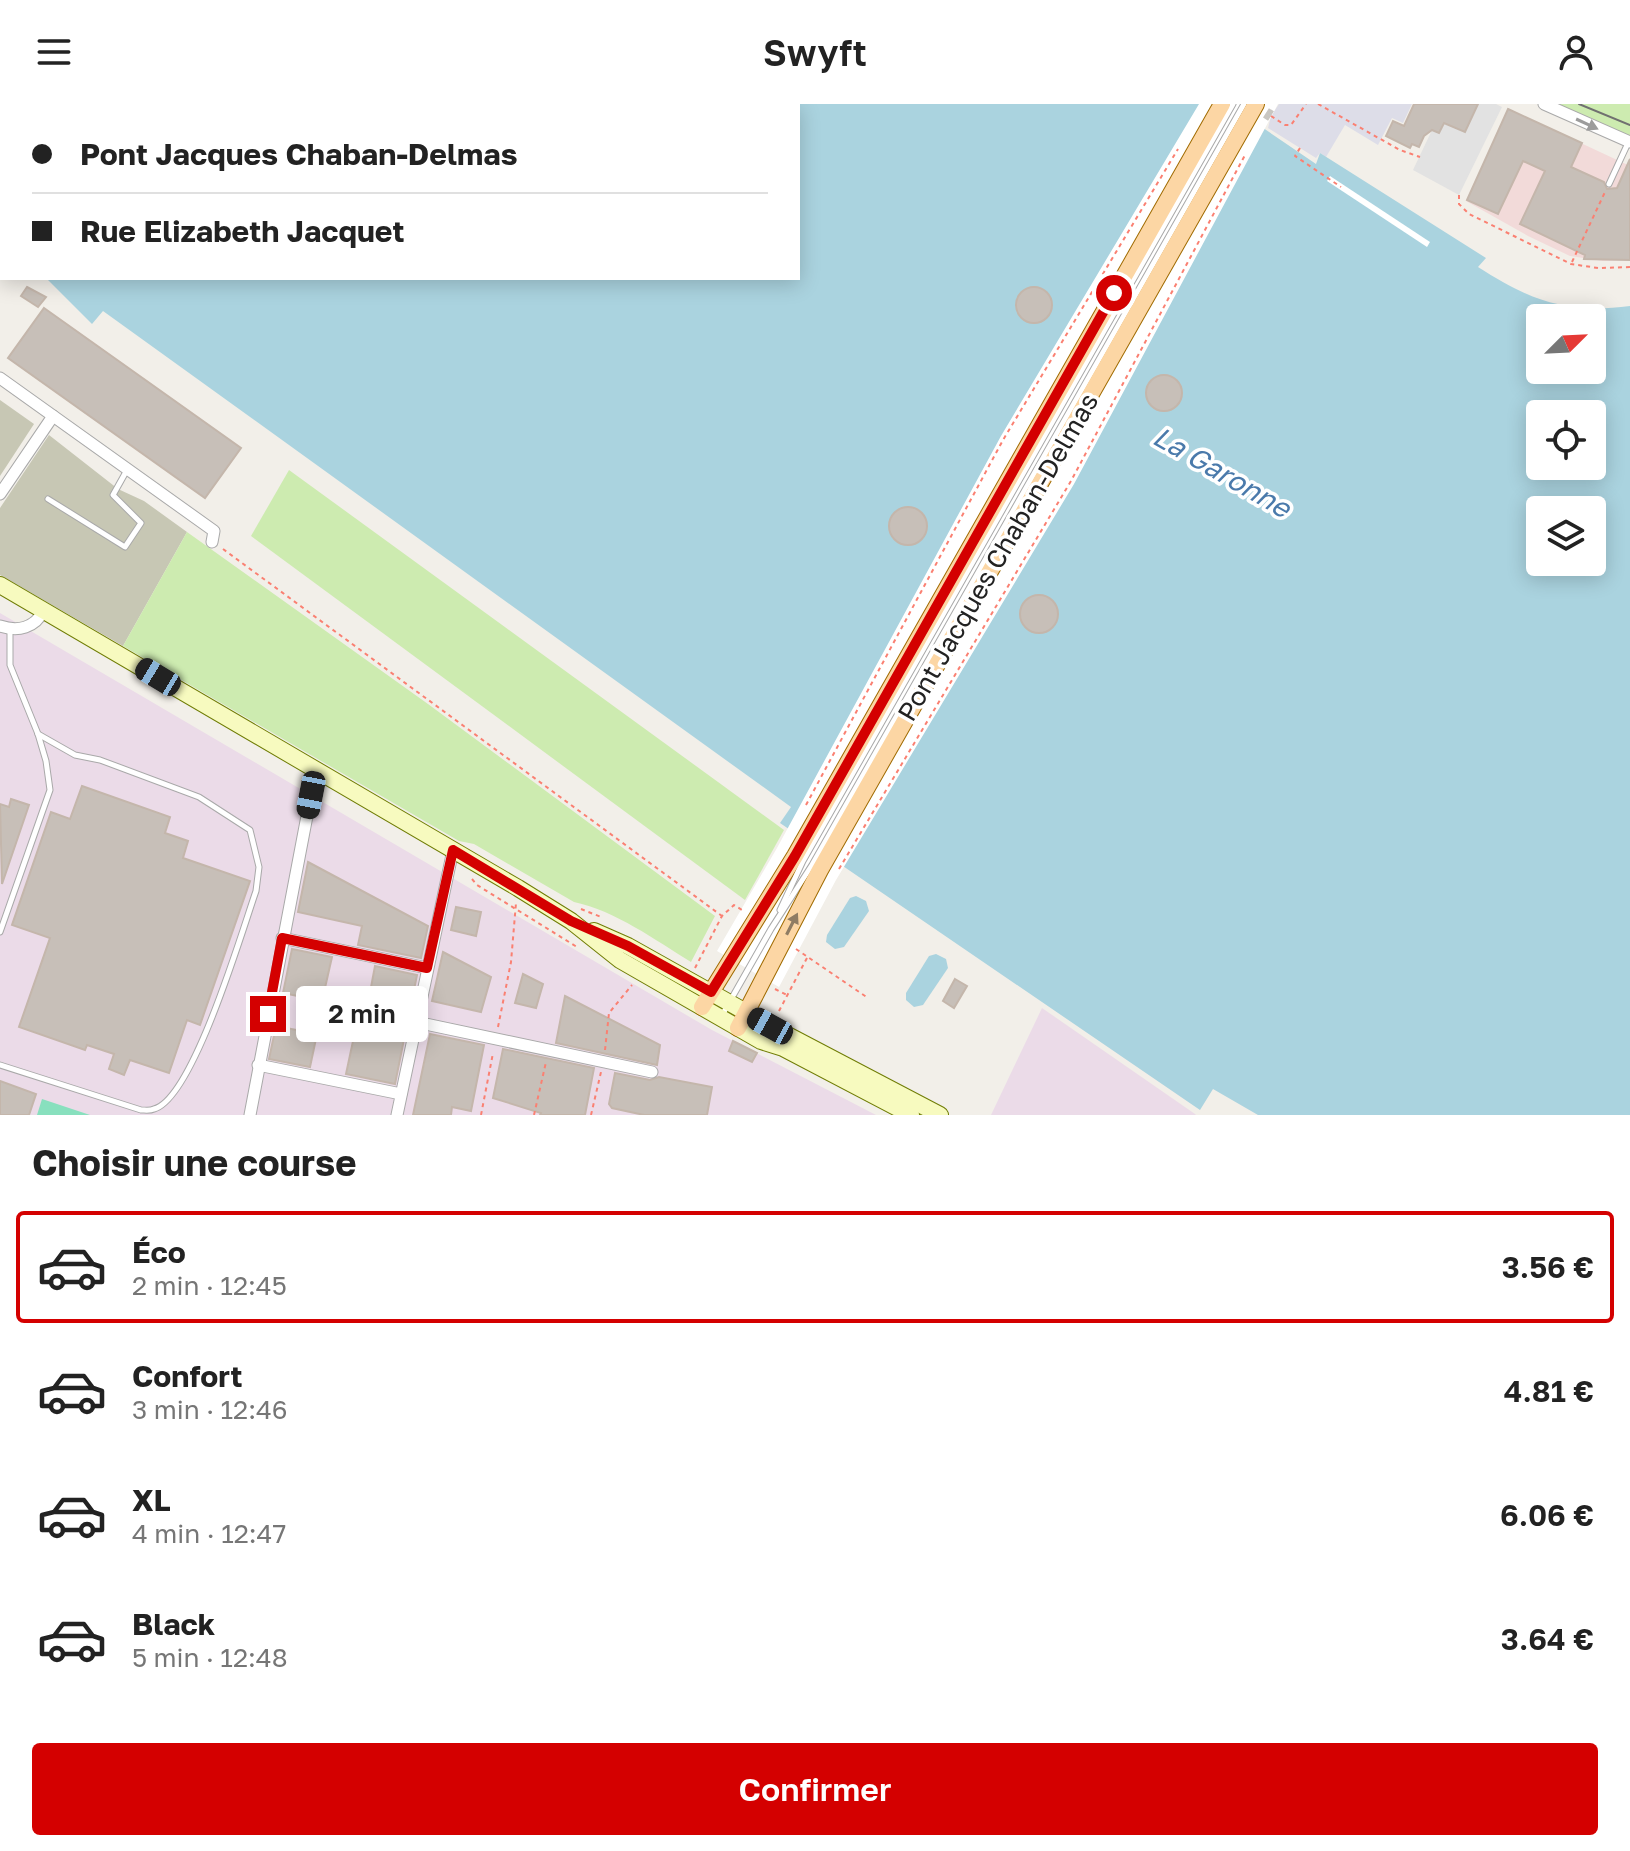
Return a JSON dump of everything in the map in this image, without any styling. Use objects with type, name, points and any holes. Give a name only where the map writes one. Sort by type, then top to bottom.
[{"type":"main road","name":"Pont Jacques Chaban-Delmas","points":[[706,1000],[799,858],[1222,104]]},
{"type":"main road","name":"Pont Jacques Chaban-Delmas","points":[[742,1020],[1248,107]]},
{"type":"main road","points":[[0,585],[455,852],[518,888],[576,915],[628,946],[706,1000],[940,1115]]},
{"type":"main road","points":[[742,1020],[761,1041],[783,1048],[911,1115]]},
{"type":"street","points":[[1544,104],[1629,142]]},
{"type":"street","points":[[0,378],[214,531],[212,542]]},
{"type":"street","points":[[0,494],[53,416]]},
{"type":"street","points":[[5,628],[35,623],[44,610]]},
{"type":"street","points":[[250,1115],[311,795]]},
{"type":"street","points":[[397,1115],[455,852]]},
{"type":"street","points":[[282,938],[427,968]]},
{"type":"street","points":[[416,1022],[652,1072]]},
{"type":"street","points":[[258,1065],[401,1094]]},
{"type":"lane","points":[[724,1010],[771,929],[799,858],[1233,104]]},
{"type":"lane","points":[[1609,184],[1629,142]]},
{"type":"lane","points":[[48,499],[125,547],[141,523],[113,495],[127,469]]},
{"type":"lane","points":[[0,932],[50,790],[38,734],[10,665],[5,628]]},
{"type":"lane","points":[[0,1065],[141,1110],[155,1109],[167,1100],[205,1038],[256,891],[259,867],[250,830],[199,797],[100,760],[75,755],[38,734]]},
{"type":"lane","points":[[771,929],[822,871]]},
{"type":"lane","points":[[761,1041],[898,1115]]},
{"type":"path","points":[[1271,116],[1285,125],[1291,125],[1306,104]]},
{"type":"path","points":[[1318,104],[1400,150],[1420,157]]},
{"type":"path","points":[[804,808],[1003,440],[1182,143]]},
{"type":"path","points":[[822,871],[1071,481],[1250,147]]},
{"type":"path","points":[[1300,148],[1295,156],[1341,187]]},
{"type":"path","points":[[1571,264],[1609,184]]},
{"type":"path","points":[[1459,195],[1459,204],[1469,214],[1571,264],[1598,268],[1630,267]]},
{"type":"path","points":[[212,542],[722,916]]},
{"type":"path","points":[[455,852],[477,885],[571,945],[581,948]]},
{"type":"path","points":[[481,1115],[511,962],[518,888]]},
{"type":"path","points":[[699,970],[694,969],[722,916],[734,905],[741,910]]},
{"type":"path","points":[[576,915],[603,918]]},
{"type":"path","points":[[799,950],[868,998]]},
{"type":"path","points":[[772,1008],[778,1013],[808,956]]},
{"type":"path","points":[[591,1115],[603,1062],[609,1013],[635,982]]},
{"type":"path","points":[[770,994],[774,988],[788,996]]},
{"type":"path","points":[[534,1115],[549,1050]]},
{"type":"shaded area","points":[[1279,104],[1412,104],[1403,123],[1392,118],[1378,145],[1345,125],[1326,157],[1320,153],[1316,158],[1268,128]]},
{"type":"shaded area","points":[[1478,104],[1502,107],[1459,195],[1413,170],[1432,130],[1439,133],[1444,123],[1465,132]]},
{"type":"shaded area","points":[[1508,109],[1630,166],[1630,260],[1603,261],[1570,256],[1466,201]]},
{"type":"shaded area","points":[[0,400],[34,424],[0,476]]},
{"type":"shaded area","points":[[49,435],[118,489],[144,501],[187,532],[123,646],[0,575],[0,508]]},
{"type":"shaded area","points":[[0,613],[712,1030],[876,1115],[0,1115]]},
{"type":"shaded area","points":[[1042,1008],[1195,1114],[1196,1115],[991,1115]]},
{"type":"green space","points":[[1555,104],[1630,104],[1630,138]]},
{"type":"green space","points":[[289,470],[784,830],[745,900],[251,536]]},
{"type":"green space","points":[[187,532],[428,704],[715,916],[691,962],[620,919],[574,902],[474,844],[459,841],[123,646]]},
{"type":"green space","points":[[42,1099],[90,1115],[37,1115]]},
{"type":"water","name":"La Garonne","points":[[800,104],[1228,104],[1316,164],[1320,153],[1486,258],[1478,267],[1515,289],[1559,304],[1526,304],[1526,384],[1606,384],[1606,308],[1630,306],[1630,1115],[1258,1115],[1213,1089],[1200,1110],[780,823],[791,807],[103,311],[92,324],[48,280],[800,280]]},
{"type":"water","points":[[856,896],[866,901],[869,911],[844,947],[835,949],[826,942],[827,935],[850,898]]},
{"type":"water","points":[[936,954],[946,959],[948,968],[923,1005],[914,1007],[906,1000],[906,993],[929,956]]},
{"type":"pier","points":[[1199,104],[1278,104],[1074,484],[836,880],[779,987],[717,951],[777,848],[1001,436]]},
{"type":"pier","points":[[1330,176],[1430,242],[1427,247],[1327,181]]},
{"type":"building","points":[[1414,104],[1478,104],[1465,132],[1444,123],[1439,133],[1432,130],[1424,136],[1419,147],[1412,144],[1410,148],[1386,136],[1393,121],[1404,126]]},
{"type":"building","points":[[1508,109],[1582,143],[1571,167],[1604,182],[1607,189],[1617,188],[1630,159],[1630,260],[1584,259],[1585,255],[1520,224],[1545,171],[1523,161],[1498,214],[1467,200]]},
{"type":"building","points":[[27,287],[46,297],[38,307],[21,296]]},
{"type":"building","points":[[1034,287],[1047,292],[1052,305],[1047,318],[1034,323],[1021,318],[1016,305],[1021,292]]},
{"type":"building","points":[[44,308],[241,448],[205,498],[8,358]]},
{"type":"building","points":[[1164,375],[1177,380],[1182,393],[1177,406],[1164,411],[1151,406],[1146,393],[1151,380]]},
{"type":"building","points":[[908,507],[921,513],[927,526],[921,539],[908,545],[895,539],[889,526],[895,513]]},
{"type":"building","points":[[1039,595],[1052,601],[1058,614],[1052,627],[1039,633],[1026,627],[1020,614],[1026,601]]},
{"type":"building","points":[[82,786],[170,817],[165,833],[188,841],[183,858],[250,881],[200,1025],[187,1020],[169,1073],[130,1060],[124,1075],[109,1069],[114,1054],[87,1045],[85,1050],[19,1027],[50,938],[12,925],[51,812],[70,819]]},
{"type":"building","points":[[11,799],[29,805],[2,884],[0,804],[9,807]]},
{"type":"building","points":[[308,862],[428,926],[421,958],[358,945],[362,926],[298,912]]},
{"type":"building","points":[[456,907],[481,912],[476,936],[451,930]]},
{"type":"building","points":[[292,949],[332,957],[322,1001],[283,993]]},
{"type":"building","points":[[443,952],[491,977],[481,1012],[432,1001]]},
{"type":"building","points":[[375,966],[417,975],[395,1084],[346,1074],[359,1013],[366,1014]]},
{"type":"building","points":[[523,974],[543,984],[536,1008],[515,1003]]},
{"type":"building","points":[[955,979],[967,986],[954,1008],[943,1001]]},
{"type":"building","points":[[565,996],[660,1045],[657,1065],[556,1043]]},
{"type":"building","points":[[276,1026],[317,1034],[310,1067],[269,1059]]},
{"type":"building","points":[[430,1034],[484,1045],[471,1111],[452,1107],[451,1115],[413,1115]]},
{"type":"building","points":[[733,1041],[757,1053],[752,1062],[729,1051]]},
{"type":"building","points":[[503,1049],[594,1068],[585,1115],[540,1115],[493,1098]]},
{"type":"building","points":[[615,1073],[712,1087],[707,1115],[644,1115],[612,1108],[609,1104]]},
{"type":"building","points":[[0,1081],[36,1094],[29,1115],[0,1115]]},
{"type":"tunnel","points":[[1252,104],[1271,116]]},
{"type":"tram line","points":[[1579,104],[1630,125]]},
{"type":"route","points":[[268,1014],[282,938],[427,968],[453,850],[571,921],[628,946],[711,992],[795,856],[1114,293]]}]
